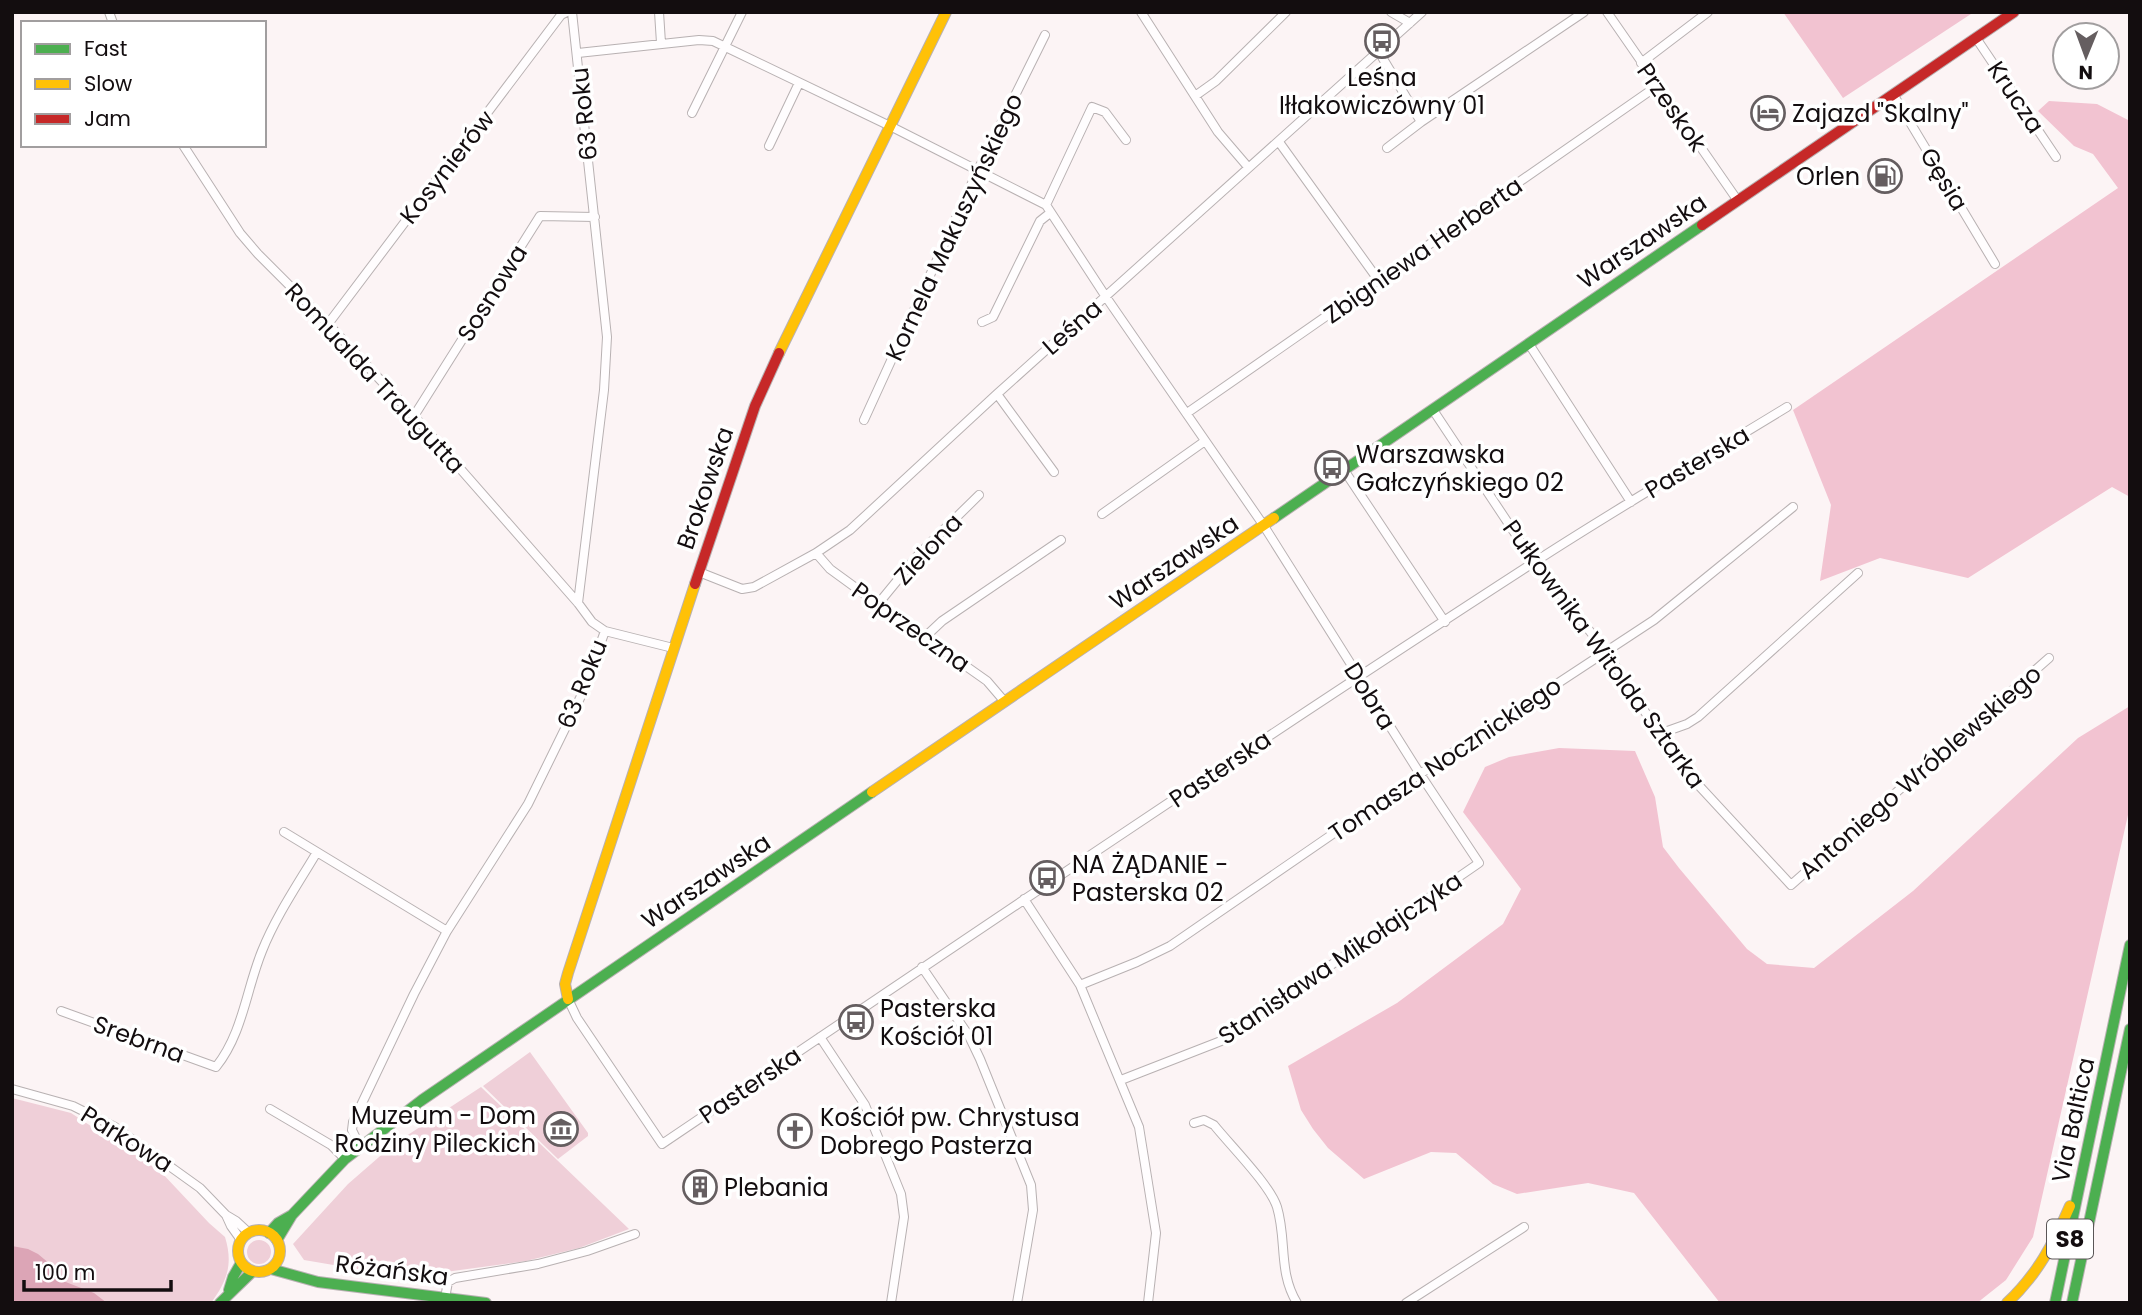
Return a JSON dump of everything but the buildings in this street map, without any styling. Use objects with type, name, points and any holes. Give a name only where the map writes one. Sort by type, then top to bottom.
[{"type":"main road","name":"Brokowska","points":[[568,999],[565,984],[568,973],[755,406],[946,12]]},
{"type":"main road","name":"Warszawska","points":[[273,1237],[278,1223],[292,1216],[345,1159],[422,1100],[2014,12]]},
{"type":"main road","name":"Via Baltica","points":[[2055,1303],[2130,945]]},
{"type":"main road","name":"Via Baltica","points":[[2071,1303],[2130,1029]]},
{"type":"main road","points":[[2007,1303],[2029,1281],[2052,1248],[2083,1175]]},
{"type":"main road","points":[[255,1230],[273,1237],[280,1250],[274,1265],[265,1272],[252,1272],[241,1263],[237,1251],[245,1236],[255,1230]]},
{"type":"main road","points":[[220,1303],[241,1263]]},
{"type":"main road","name":"Różańska","points":[[274,1265],[293,1275],[318,1282],[486,1303]]},
{"type":"main road","points":[[229,1290],[242,1283],[252,1272]]},
{"type":"street","name":"Kosynierów","points":[[328,324],[561,15],[567,12]]},
{"type":"street","name":"63 Roku","points":[[359,1147],[352,1130],[353,1122],[414,994],[447,931],[528,804],[583,692],[606,631],[592,622],[578,603],[604,390],[607,337],[572,12]]},
{"type":"street","points":[[659,12],[661,43]]},
{"type":"street","points":[[692,113],[742,12]]},
{"type":"street","points":[[1141,12],[1218,132],[1248,167]]},
{"type":"street","points":[[1195,96],[1216,81],[1286,12]]},
{"type":"street","points":[[1391,12],[1410,23]]},
{"type":"street","name":"Leśna","points":[[699,572],[742,589],[754,587],[816,553],[850,530],[996,394],[1422,12]]},
{"type":"street","points":[[1387,148],[1584,12]]},
{"type":"street","name":"Przeskok","points":[[1607,12],[1738,201]]},
{"type":"street","points":[[1641,63],[1708,12]]},
{"type":"street","name":"Kornela Makuszyńskiego","points":[[864,420],[978,170],[1045,35]]},
{"type":"street","name":"Krucza","points":[[1976,38],[2056,157]]},
{"type":"street","points":[[578,53],[661,43],[713,41],[978,170],[1048,209]]},
{"type":"street","points":[[1379,52],[1421,122]]},
{"type":"street","points":[[769,146],[799,83]]},
{"type":"street","name":"Zbigniewa Herberta","points":[[1187,413],[1657,86]]},
{"type":"street","name":"Gęsia","points":[[1894,94],[1995,264]]},
{"type":"street","points":[[982,322],[993,317],[1048,209],[1092,107],[1105,112],[1126,140]]},
{"type":"street","points":[[1279,142],[1379,281]]},
{"type":"street","name":"Romualda Traugutta","points":[[184,147],[240,233],[258,254],[414,416],[578,603]]},
{"type":"street","name":"Dobra","points":[[1048,209],[1264,526],[1479,863]]},
{"type":"street","name":"Sosnowa","points":[[414,416],[540,216],[595,217]]},
{"type":"street","points":[[1529,344],[1631,502]]},
{"type":"street","points":[[996,394],[1054,472]]},
{"type":"street","name":"Pasterska","points":[[568,999],[577,1018],[663,1144],[922,967],[1358,677],[1534,562],[1787,407]]},
{"type":"street","name":"Pułkownika Witolda Sztarka","points":[[1433,410],[1534,562],[1606,653],[1678,763],[1791,885]]},
{"type":"street","points":[[1102,514],[1205,441]]},
{"type":"street","points":[[1344,470],[1445,622]]},
{"type":"street","name":"Zielona","points":[[878,604],[919,554],[979,495]]},
{"type":"street","name":"Tomasza Nocznickiego","points":[[1080,985],[1170,946],[1420,774],[1654,620],[1793,507]]},
{"type":"street","points":[[925,637],[942,621],[1060,540]]},
{"type":"street","name":"Poprzeczna","points":[[816,553],[830,569],[987,681],[1005,702]]},
{"type":"street","points":[[1659,734],[1698,717],[1858,573]]},
{"type":"street","points":[[606,631],[673,648]]},
{"type":"street","name":"Antoniego Wróblewskiego","points":[[1791,885],[2049,658]]},
{"type":"street","points":[[284,832],[447,931]]},
{"type":"street","name":"Srebrna","points":[[61,1011],[216,1067],[231,1045],[267,939],[317,852]]},
{"type":"street","name":"Stanisława Mikołajczyka","points":[[1121,1080],[1221,1041],[1479,863]]},
{"type":"street","points":[[1024,899],[1080,985],[1121,1080],[1142,1139],[1156,1233],[1148,1303]]},
{"type":"street","points":[[922,967],[969,1036],[1031,1185],[1033,1210],[1017,1303]]},
{"type":"street","points":[[820,1037],[865,1105],[901,1194],[904,1217],[891,1303]]},
{"type":"street","name":"Parkowa","points":[[12,1089],[74,1106],[115,1127],[200,1188],[226,1215],[236,1221],[245,1236]]},
{"type":"street","points":[[270,1109],[331,1145],[345,1159]]},
{"type":"street","points":[[1194,1123],[1204,1120],[1214,1125],[1272,1195],[1280,1223],[1286,1281],[1297,1303]]},
{"type":"street","points":[[1406,1303],[1524,1227]]},
{"type":"street","points":[[445,1298],[449,1282],[455,1278],[538,1264],[635,1234]]},
{"type":"shaded area","points":[[1783,12],[1974,12],[1843,98]]},
{"type":"shaded area","points":[[2049,101],[2097,104],[2130,121],[2130,497],[2112,487],[1968,578],[1880,558],[1820,581],[1831,505],[1793,410],[2118,188],[2093,154],[2074,146],[2038,111]]},
{"type":"shaded area","points":[[2130,706],[2130,806],[2033,1237],[2006,1280],[1977,1303],[1720,1303],[1634,1193],[1588,1183],[1517,1194],[1493,1184],[1456,1153],[1431,1152],[1364,1179],[1328,1148],[1301,1110],[1288,1066],[1397,1003],[1503,924],[1521,889],[1463,812],[1485,767],[1509,757],[1559,748],[1635,751],[1655,797],[1663,847],[1679,868],[1747,949],[1767,964],[1814,968],[1913,891],[2078,738]]},
{"type":"shaded area","points":[[530,1052],[588,1133],[588,1136],[558,1159],[483,1086]]},
{"type":"shaded area","points":[[481,1087],[629,1229],[579,1248],[526,1261],[438,1273],[380,1267],[363,1270],[304,1260],[293,1244],[348,1184],[394,1144]]},
{"type":"shaded area","points":[[12,1098],[71,1113],[161,1172],[225,1237],[229,1263],[225,1279],[211,1303],[12,1303]]},
{"type":"shaded area","points":[[259,1240],[268,1243],[271,1252],[268,1261],[259,1264],[250,1261],[247,1252],[250,1243]]},
{"type":"shaded area","points":[[12,1246],[38,1254],[50,1264],[58,1279],[94,1293],[107,1303],[12,1302]]},
{"type":"traffic: fast","points":[[1274,518],[1702,225]]},
{"type":"traffic: fast","points":[[269,1233],[278,1223],[292,1215],[345,1159],[422,1100],[872,792]]},
{"type":"traffic: fast","points":[[2055,1303],[2130,945]]},
{"type":"traffic: fast","points":[[2072,1303],[2130,1029]]},
{"type":"traffic: fast","points":[[277,1240],[292,1215]]},
{"type":"traffic: fast","points":[[229,1290],[241,1263]]},
{"type":"traffic: fast","points":[[271,1269],[318,1282],[486,1303]]},
{"type":"traffic: fast","points":[[220,1303],[252,1272]]},
{"type":"traffic: slow","points":[[779,353],[946,12]]},
{"type":"traffic: slow","points":[[872,792],[1274,518]]},
{"type":"traffic: slow","points":[[568,999],[565,984],[568,973],[695,584]]},
{"type":"traffic: slow","points":[[2007,1303],[2044,1258],[2070,1206]]},
{"type":"traffic: slow","points":[[259,1230],[274,1236],[280,1251],[274,1266],[259,1272],[244,1266],[238,1251],[244,1236],[259,1230]]},
{"type":"traffic: jam","points":[[1702,225],[2014,12]]},
{"type":"traffic: jam","points":[[695,584],[755,406],[779,353]]},
{"type":"place","name":"Leśna Iłłakowiczówny 01","points":[[1382,41]]},
{"type":"place","name":"Zajazd \"Skalny\"","points":[[1768,113]]},
{"type":"place","name":"Orlen","points":[[1885,176]]},
{"type":"place","name":"Warszawska Gałczyńskiego 02","points":[[1332,468]]},
{"type":"place","name":"NA ŻĄDANIE - Pasterska 02","points":[[1047,878]]},
{"type":"place","name":"Pasterska Kościół 01","points":[[856,1022]]},
{"type":"place","name":"Muzeum - Dom Rodziny Pileckich","points":[[561,1129]]},
{"type":"place","name":"Kościół pw. Chrystusa Dobrego Pasterza","points":[[795,1131]]},
{"type":"place","name":"Plebania","points":[[700,1187]]}]
